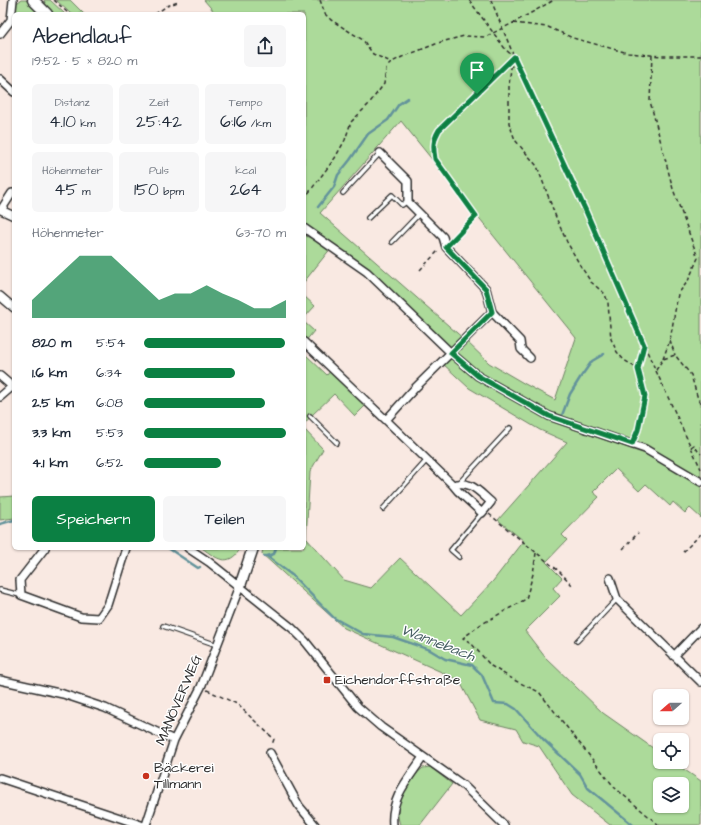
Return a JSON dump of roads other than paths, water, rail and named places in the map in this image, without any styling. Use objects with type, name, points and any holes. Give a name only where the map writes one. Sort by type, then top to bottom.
[{"type":"street","points":[[0,34],[11,20],[13,0]]},
{"type":"street","points":[[33,0],[45,12]]},
{"type":"street","points":[[0,79],[12,90]]},
{"type":"street","points":[[380,153],[408,181],[408,202],[443,237],[445,246],[486,289],[492,312],[520,341],[521,349],[530,358]]},
{"type":"street","points":[[12,193],[1,210],[12,215]]},
{"type":"street","points":[[306,229],[367,272],[451,353],[478,376],[549,416],[645,449],[701,482]]},
{"type":"street","points":[[0,296],[12,306]]},
{"type":"street","points":[[386,420],[492,312]]},
{"type":"street","points":[[306,344],[427,460],[456,484],[458,492],[483,511],[491,502],[470,484],[456,484]]},
{"type":"street","points":[[0,376],[12,386]]},
{"type":"street","points":[[0,397],[12,388]]},
{"type":"street","points":[[43,550],[20,580],[21,595],[81,617],[99,618],[108,605],[125,550]]},
{"type":"street","points":[[191,550],[209,562],[292,628],[305,641],[358,707],[381,727],[463,785],[504,825]]},
{"type":"street","points":[[240,586],[252,550]]},
{"type":"street","points":[[610,578],[617,600],[701,682]]},
{"type":"street","name":"MANÖVERWEG","points":[[146,825],[174,740],[201,687],[240,586]]},
{"type":"street","points":[[674,656],[701,628]]},
{"type":"street","points":[[0,680],[63,694],[105,708],[174,740]]},
{"type":"street","points":[[270,753],[299,806],[314,825]]},
{"type":"street","points":[[393,825],[393,813],[399,793],[424,756]]},
{"type":"street","points":[[0,778],[141,825]]},
{"type":"lane","points":[[343,193],[380,153]]},
{"type":"lane","points":[[368,218],[392,195],[402,206],[408,202]]},
{"type":"lane","points":[[392,242],[420,213]]},
{"type":"lane","points":[[310,416],[337,443]]},
{"type":"lane","points":[[456,484],[510,428]]},
{"type":"lane","points":[[383,509],[427,460]]},
{"type":"lane","points":[[459,557],[451,550],[483,511]]},
{"type":"lane","points":[[0,590],[21,595]]},
{"type":"lane","points":[[577,641],[617,600]]},
{"type":"lane","points":[[163,626],[217,645]]},
{"type":"waterway","points":[[318,207],[334,187],[338,175],[368,134],[388,120],[399,104],[408,98]]},
{"type":"waterway","points":[[561,418],[570,394],[580,378],[592,361],[604,354]]},
{"type":"waterway","name":"Wannebach","points":[[0,524],[12,521]]},
{"type":"waterway","name":"Wannebach","points":[[171,550],[198,568],[200,567]]},
{"type":"waterway","points":[[267,556],[274,554],[275,550]]},
{"type":"waterway","name":"Wannebach","points":[[264,556],[267,556],[293,576],[334,618],[363,634],[393,637],[430,650],[445,659],[472,665],[482,675],[494,703],[508,704],[516,709],[543,739],[580,774],[588,788],[633,825]]},
{"type":"place","name":"Eichendorffstraße","points":[[327,680]]},
{"type":"place","name":"Bäckerei Tillmann","points":[[146,776]]}]
